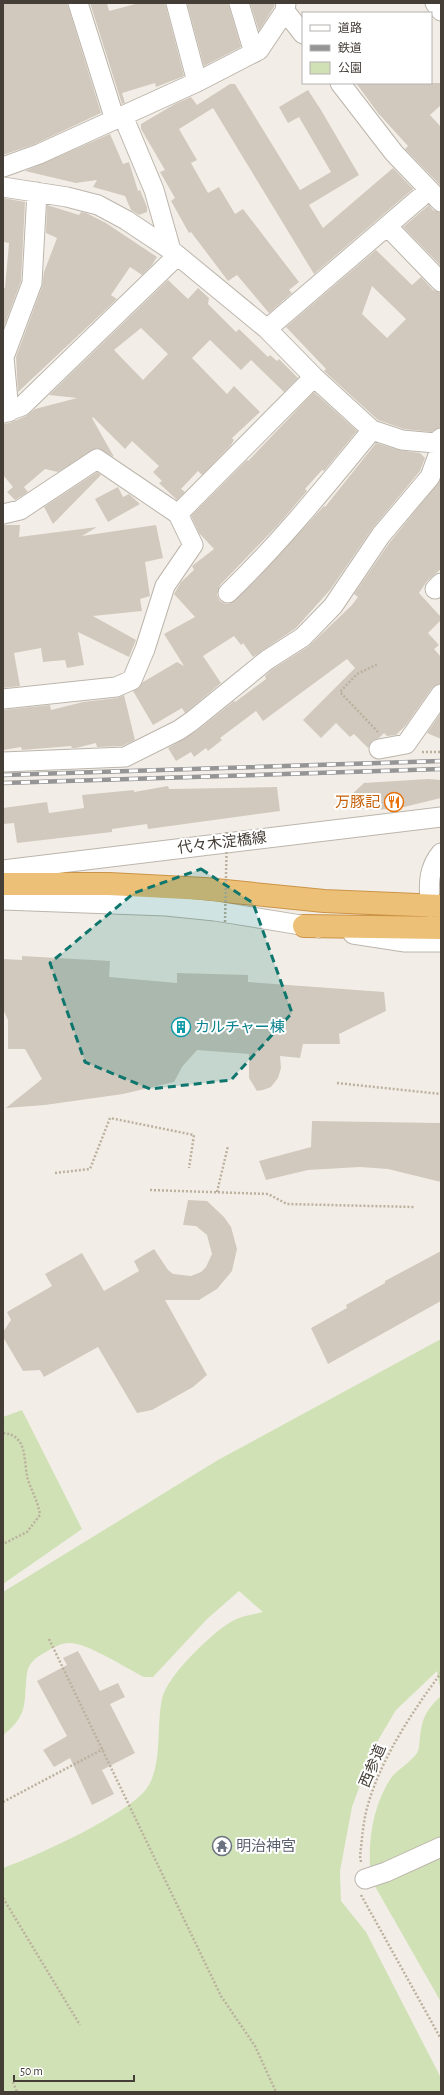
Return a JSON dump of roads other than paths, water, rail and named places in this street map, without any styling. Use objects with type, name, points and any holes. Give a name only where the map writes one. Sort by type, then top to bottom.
[{"type":"highway","points":[[3,884],[109,884],[205,889],[324,900],[435,906]]},
{"type":"highway","points":[[304,926],[441,928]]},
{"type":"street","points":[[78,3],[119,118],[154,190],[174,253]]},
{"type":"street","points":[[176,3],[197,82]]},
{"type":"street","points":[[239,3],[254,53]]},
{"type":"street","points":[[435,3],[441,11]]},
{"type":"street","points":[[3,167],[39,154],[119,118],[197,82],[254,53],[259,50],[286,7],[302,32]]},
{"type":"street","points":[[267,329],[387,226],[435,196],[394,153],[341,84]]},
{"type":"street","points":[[3,187],[37,192],[98,205],[126,220],[174,253],[267,329],[314,376],[372,430],[402,440],[439,446],[430,477],[381,535],[328,612],[303,637],[267,660],[192,721],[179,730],[125,757],[3,762]]},
{"type":"street","points":[[37,192],[32,283],[4,357],[6,412],[22,406],[174,253]]},
{"type":"street","points":[[387,226],[441,282]]},
{"type":"street","points":[[178,514],[314,376]]},
{"type":"street","points":[[228,593],[264,558],[298,520],[372,430]]},
{"type":"street","points":[[3,514],[20,510],[97,459],[178,514],[193,545],[165,586],[145,649],[132,680],[116,687],[3,699]]},
{"type":"street","points":[[385,747],[406,744],[441,694]]},
{"type":"street","name":"代々木淀橋線","points":[[3,870],[441,816]]},
{"type":"street","points":[[435,906],[428,877],[434,861],[441,853]]},
{"type":"street","points":[[3,900],[166,906],[215,910],[405,942],[441,942]]},
{"type":"street","points":[[364,1879],[386,1872],[441,1847]]},
{"type":"railway","points":[[3,775],[441,761]]},
{"type":"railway","points":[[3,783],[441,769]]},
{"type":"place","name":"万豚記","points":[[394,802]]},
{"type":"place","name":"カルチャー棟","points":[[181,1027]]},
{"type":"place","name":"明治神宮","points":[[222,1846]]}]
